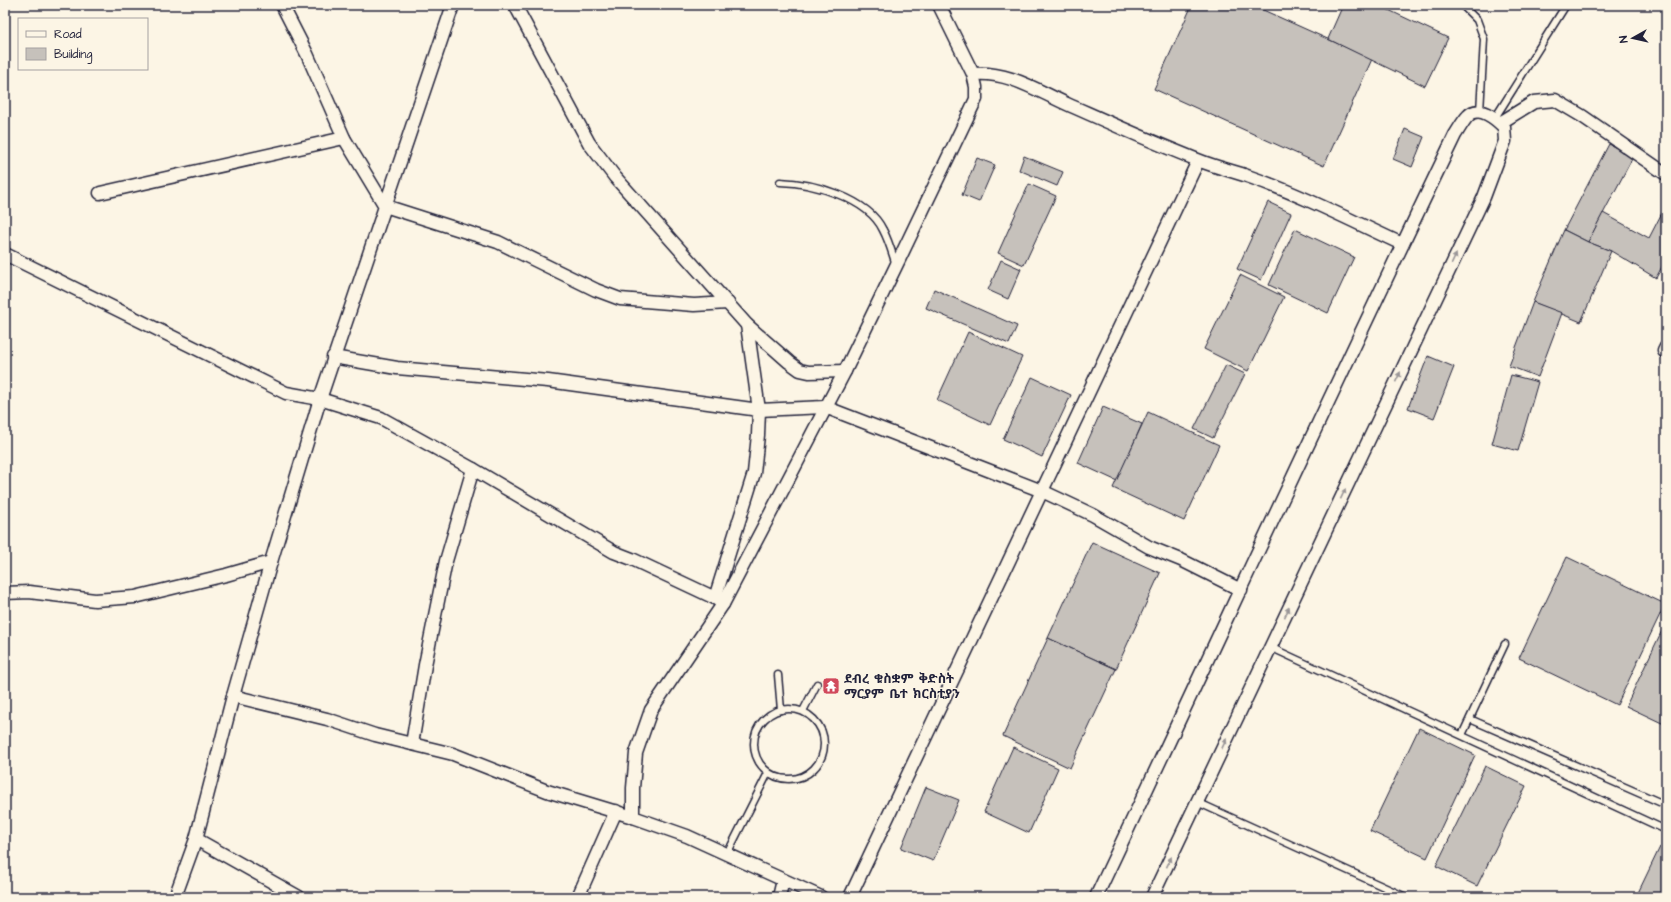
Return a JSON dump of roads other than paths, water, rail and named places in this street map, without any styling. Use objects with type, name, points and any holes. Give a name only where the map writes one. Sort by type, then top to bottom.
[{"type":"street","points":[[282,5],[307,54],[344,138],[385,206],[498,242],[596,290],[620,299],[694,304],[728,303]]},
{"type":"street","points":[[175,897],[196,839],[233,696],[271,562],[333,357],[453,5]]},
{"type":"street","points":[[515,5],[590,143],[615,177],[747,325],[800,370],[810,372],[845,371]]},
{"type":"street","points":[[632,817],[636,753],[651,710],[719,601],[845,371],[976,99],[976,87],[973,74],[940,5]]},
{"type":"street","points":[[973,74],[983,73],[1024,82],[1066,103],[1198,161],[1249,176],[1304,198],[1402,244]]},
{"type":"street","points":[[1498,120],[1534,102],[1555,100],[1582,116],[1666,174]]},
{"type":"street","points":[[1096,897],[1241,590],[1342,370],[1455,135],[1469,115],[1476,112],[1486,113],[1498,120],[1504,127],[1505,141],[1484,197],[1152,897]]},
{"type":"street","points":[[100,193],[344,138]]},
{"type":"street","points":[[850,897],[1198,161]]},
{"type":"street","points":[[5,254],[286,393],[320,399],[381,418],[473,469],[614,552],[632,559],[719,601]]},
{"type":"street","points":[[719,601],[754,473],[758,435],[759,410],[747,325]]},
{"type":"street","points":[[333,357],[397,368],[548,381],[759,410],[825,407],[1042,490],[1093,515],[1149,547],[1181,560],[1241,590]]},
{"type":"street","points":[[412,744],[425,665],[446,561],[473,469]]},
{"type":"street","points":[[5,592],[29,592],[95,600],[135,597],[226,575],[271,562]]},
{"type":"street","points":[[233,696],[327,719],[375,736],[453,754],[547,791],[632,817],[687,836],[821,897]]},
{"type":"street","points":[[578,897],[616,812]]},
{"type":"street","points":[[196,839],[299,897]]},
{"type":"street","points":[[779,897],[783,880]]},
{"type":"lane","points":[[1462,5],[1477,20],[1484,39],[1480,112]]},
{"type":"lane","points":[[1498,120],[1566,5]]},
{"type":"lane","points":[[780,182],[797,182],[846,197],[861,206],[883,229],[896,266]]},
{"type":"lane","points":[[1462,735],[1505,644]]},
{"type":"lane","points":[[1270,647],[1666,830]]},
{"type":"lane","points":[[778,675],[781,710]]},
{"type":"lane","points":[[803,711],[817,684]]},
{"type":"lane","points":[[794,709],[803,711],[816,721],[824,736],[825,745],[820,762],[809,774],[793,780],[776,778],[768,773],[757,760],[754,748],[755,735],[763,720],[770,714],[781,710],[794,709]]},
{"type":"lane","points":[[1470,719],[1666,805]]},
{"type":"lane","points":[[727,854],[768,773]]},
{"type":"lane","points":[[1197,802],[1406,897]]},
{"type":"place","name":"ደብረ ቁስቋም ቅድስት ማርያም ቤተ ክርስቲያን","points":[[831,686]]}]
